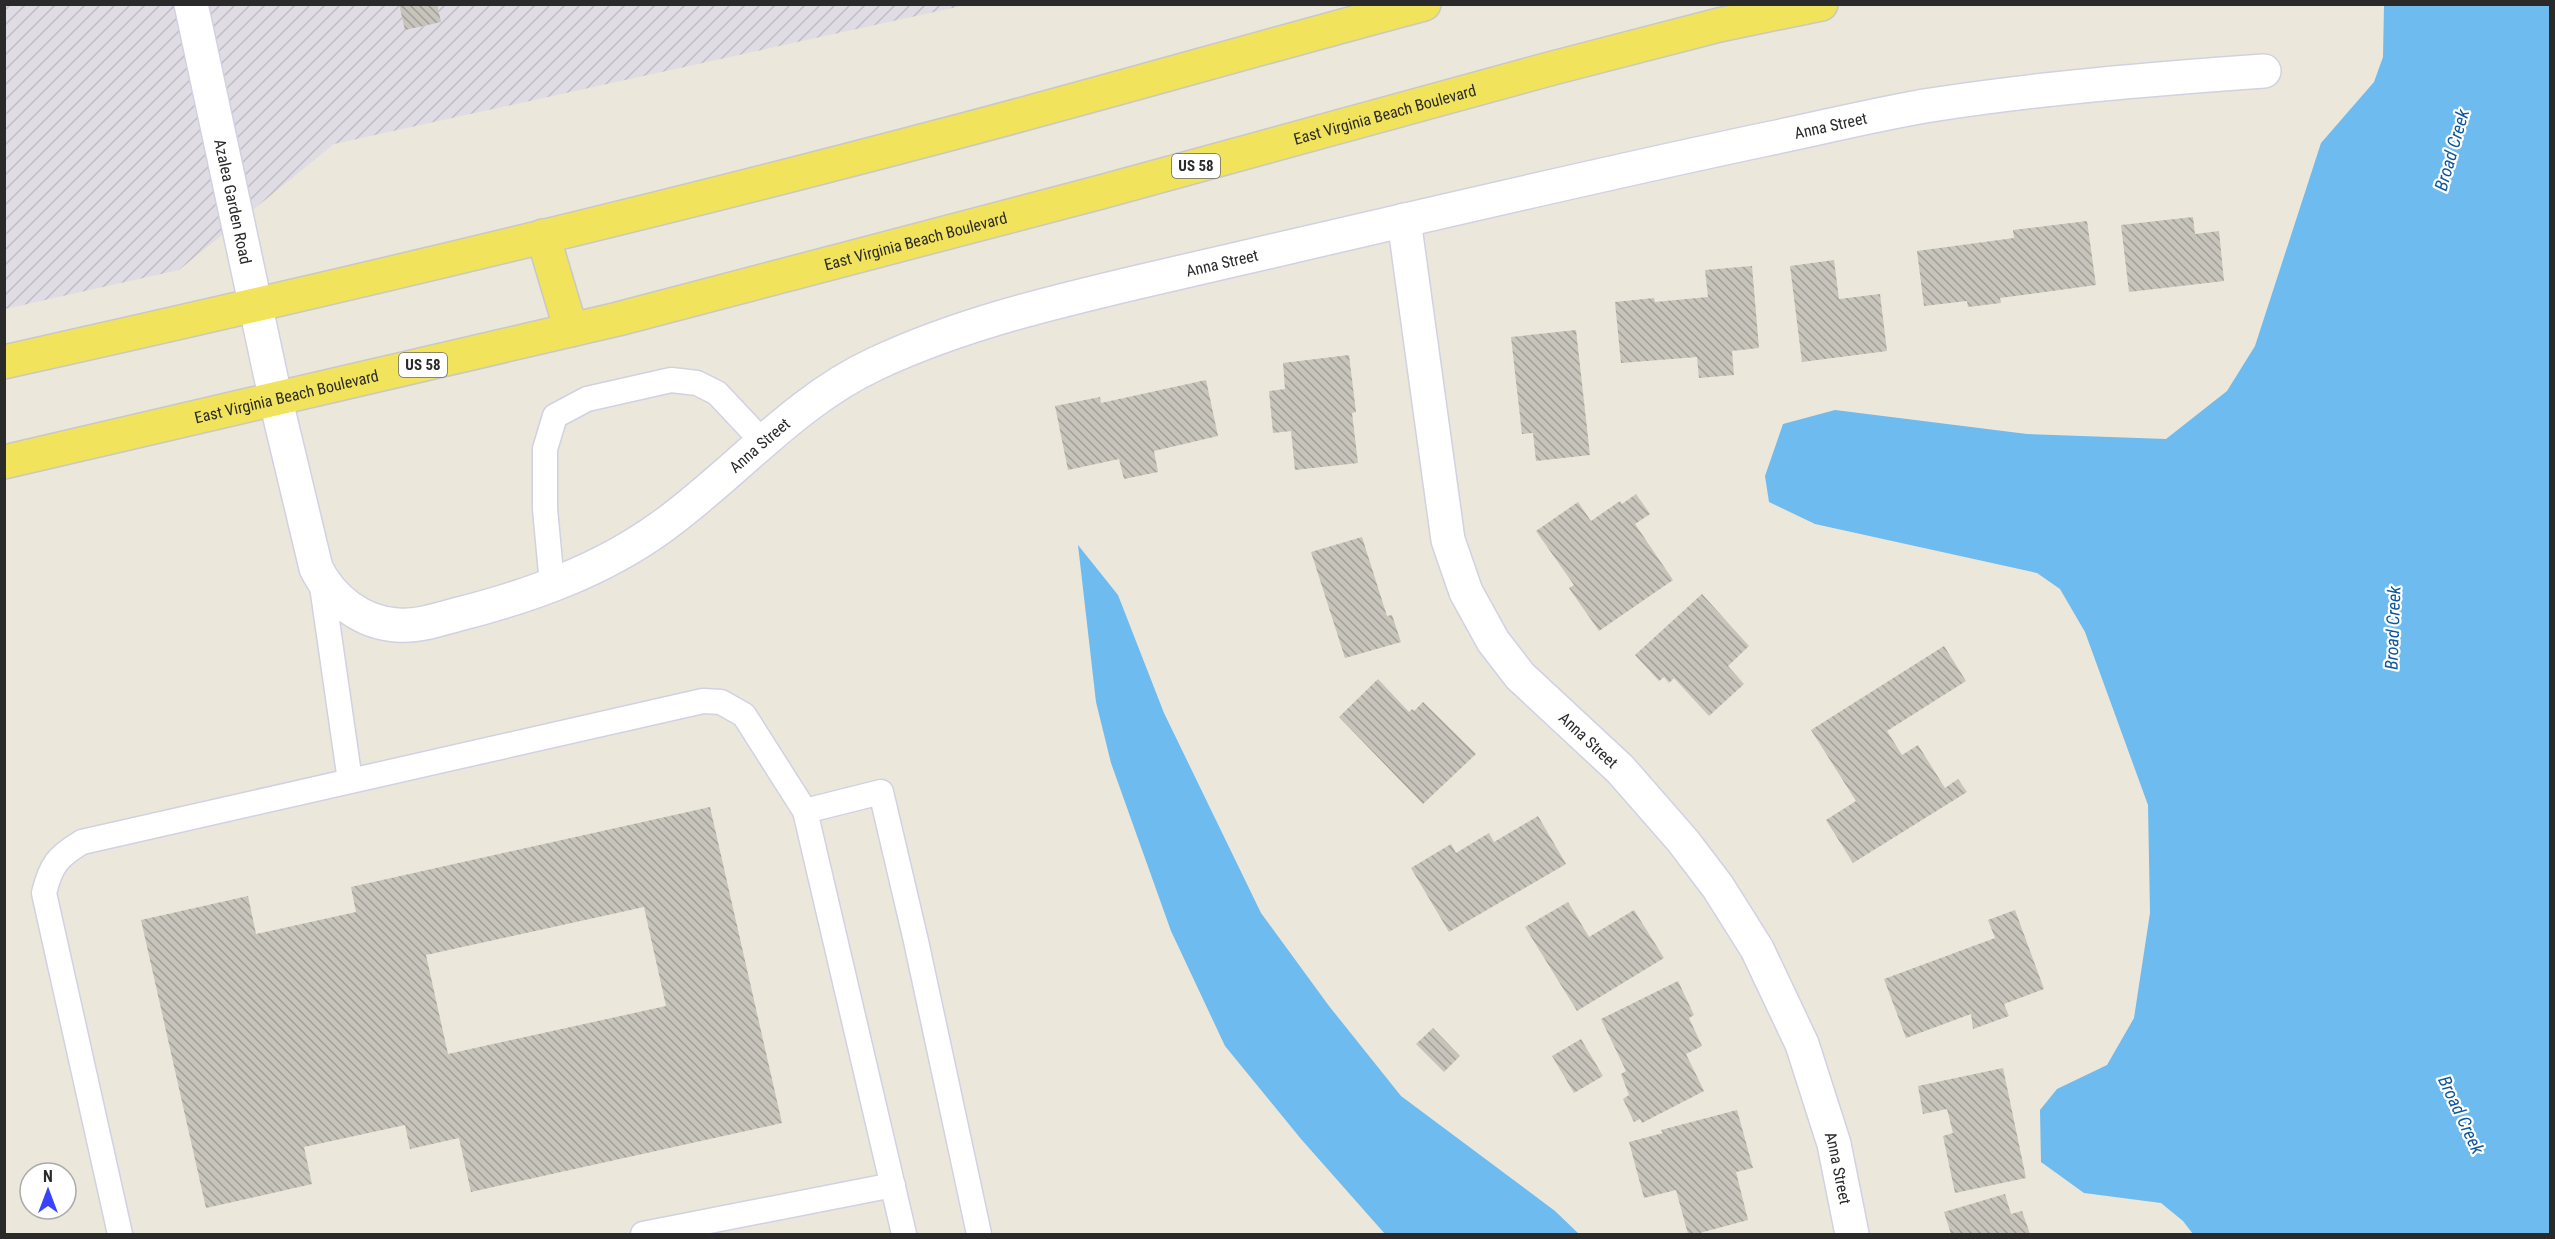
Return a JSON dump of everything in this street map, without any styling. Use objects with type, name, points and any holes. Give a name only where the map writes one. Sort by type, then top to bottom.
[{"type":"main road","points":[[4,362],[255,306],[939,137],[1259,47],[1424,4]]},
{"type":"main road","name":"East Virginia Beach Boulevard","points":[[4,462],[571,330],[1078,198],[1552,68],[1719,25],[1821,4]]},
{"type":"main road","points":[[543,236],[571,330]]},
{"type":"street","name":"Azalea Garden Road","points":[[191,4],[276,400]]},
{"type":"street","name":"Anna Street","points":[[276,400],[316,568],[321,579],[341,603],[368,618],[397,625],[427,622],[510,601],[587,571],[654,532],[701,498],[804,408],[867,367],[929,339],[1044,304],[1660,161],[1927,106],[2083,84],[2264,71]]},
{"type":"street","name":"Anna Street","points":[[1404,220],[1448,540],[1466,592],[1493,641],[1520,676],[1620,769],[1683,841],[1718,887],[1757,949],[1802,1044],[1834,1144],[1852,1234]]},
{"type":"lane","points":[[552,584],[545,509],[545,449],[555,416],[587,399],[671,380],[697,383],[717,393],[763,442]]},
{"type":"lane","points":[[321,579],[350,781]]},
{"type":"lane","points":[[120,1234],[44,893],[49,871],[63,854],[82,842],[703,701],[721,702],[744,715],[805,811],[904,1234]]},
{"type":"lane","points":[[805,811],[881,792],[916,941],[979,1234]]},
{"type":"lane","points":[[643,1234],[893,1185]]},
{"type":"shaded area","points":[[4,5],[966,5],[334,144],[179,270],[5,309]]},
{"type":"water","name":"Broad Creek","points":[[2384,5],[2550,5],[2550,1234],[2193,1234],[2183,1221],[2161,1203],[2084,1193],[2041,1162],[2040,1110],[2057,1089],[2107,1065],[2134,1018],[2150,913],[2148,805],[2085,632],[2060,589],[2037,573],[1815,524],[1769,502],[1765,476],[1783,424],[1835,410],[2027,434],[2166,439],[2227,391],[2255,346],[2321,143],[2374,82],[2383,57]]},
{"type":"water","points":[[1078,545],[1118,595],[1164,713],[1261,913],[1329,1006],[1401,1096],[1555,1211],[1579,1234],[1385,1234],[1301,1139],[1225,1046],[1171,931],[1111,763],[1096,702]]},
{"type":"building","points":[[399,4],[437,4],[441,22],[405,30]]},
{"type":"building","points":[[2193,217],[2195,234],[2219,231],[2224,281],[2129,292],[2121,225]]},
{"type":"building","points":[[2087,221],[2096,285],[2000,298],[2001,303],[1968,307],[1967,301],[1924,306],[1917,251],[2014,238],[2013,230]]},
{"type":"building","points":[[1834,260],[1839,299],[1880,294],[1887,351],[1802,362],[1790,266]]},
{"type":"building","points":[[1752,266],[1759,348],[1732,351],[1734,375],[1699,378],[1697,357],[1621,363],[1615,302],[1654,298],[1655,302],[1708,297],[1705,270]]},
{"type":"building","points":[[1576,330],[1590,455],[1536,461],[1533,433],[1522,434],[1511,337]]},
{"type":"building","points":[[1349,355],[1356,412],[1352,413],[1358,463],[1295,470],[1291,431],[1273,433],[1269,391],[1285,389],[1283,363]]},
{"type":"building","points":[[1206,380],[1218,436],[1154,451],[1158,472],[1124,479],[1119,459],[1068,470],[1055,406],[1100,397],[1101,403]]},
{"type":"building","points":[[1636,494],[1650,514],[1635,524],[1673,580],[1599,631],[1569,588],[1574,585],[1536,531],[1578,502],[1591,521],[1620,501],[1622,504]]},
{"type":"building","points":[[1362,537],[1387,616],[1392,615],[1401,642],[1345,658],[1311,552]]},
{"type":"building","points":[[1702,594],[1749,646],[1728,666],[1744,684],[1709,716],[1674,678],[1669,683],[1664,677],[1659,681],[1635,655]]},
{"type":"building","points":[[1944,646],[1966,681],[1887,731],[1902,755],[1918,745],[1945,788],[1958,779],[1967,792],[1853,863],[1826,820],[1856,801],[1811,730]]},
{"type":"building","points":[[1378,679],[1409,712],[1412,709],[1414,711],[1423,702],[1476,754],[1423,804],[1339,717]]},
{"type":"building","points":[[710,807],[782,1123],[471,1192],[459,1138],[410,1149],[405,1125],[304,1147],[312,1184],[206,1208],[141,920],[248,896],[256,934],[356,912],[351,887]],"holes":[[[644,907],[666,1006],[448,1054],[426,955]]]},
{"type":"building","points":[[1538,816],[1566,864],[1449,932],[1411,868],[1451,844],[1456,853],[1489,833],[1494,842]]},
{"type":"building","points":[[1568,902],[1589,937],[1634,910],[1664,958],[1577,1011],[1525,927]]},
{"type":"building","points":[[2015,910],[2044,989],[2004,1004],[2009,1016],[1973,1029],[1971,1014],[1906,1038],[1884,979],[1995,938],[1988,920]]},
{"type":"building","points":[[1678,981],[1694,1015],[1689,1018],[1702,1046],[1686,1054],[1704,1091],[1642,1123],[1640,1119],[1634,1122],[1623,1099],[1629,1095],[1621,1074],[1626,1071],[1601,1019]]},
{"type":"building","points":[[1433,1028],[1460,1056],[1444,1072],[1416,1044]]},
{"type":"building","points":[[1581,1039],[1603,1076],[1574,1093],[1552,1056]]},
{"type":"building","points":[[2003,1068],[2026,1178],[1955,1193],[1943,1136],[1953,1133],[1947,1109],[1923,1114],[1918,1086]]},
{"type":"building","points":[[1737,1110],[1753,1168],[1736,1172],[1748,1220],[1696,1234],[1688,1234],[1676,1190],[1644,1198],[1629,1142],[1663,1133],[1661,1130]]},
{"type":"building","points":[[2005,1194],[2011,1214],[2022,1211],[2030,1234],[1951,1234],[1944,1212]]}]
